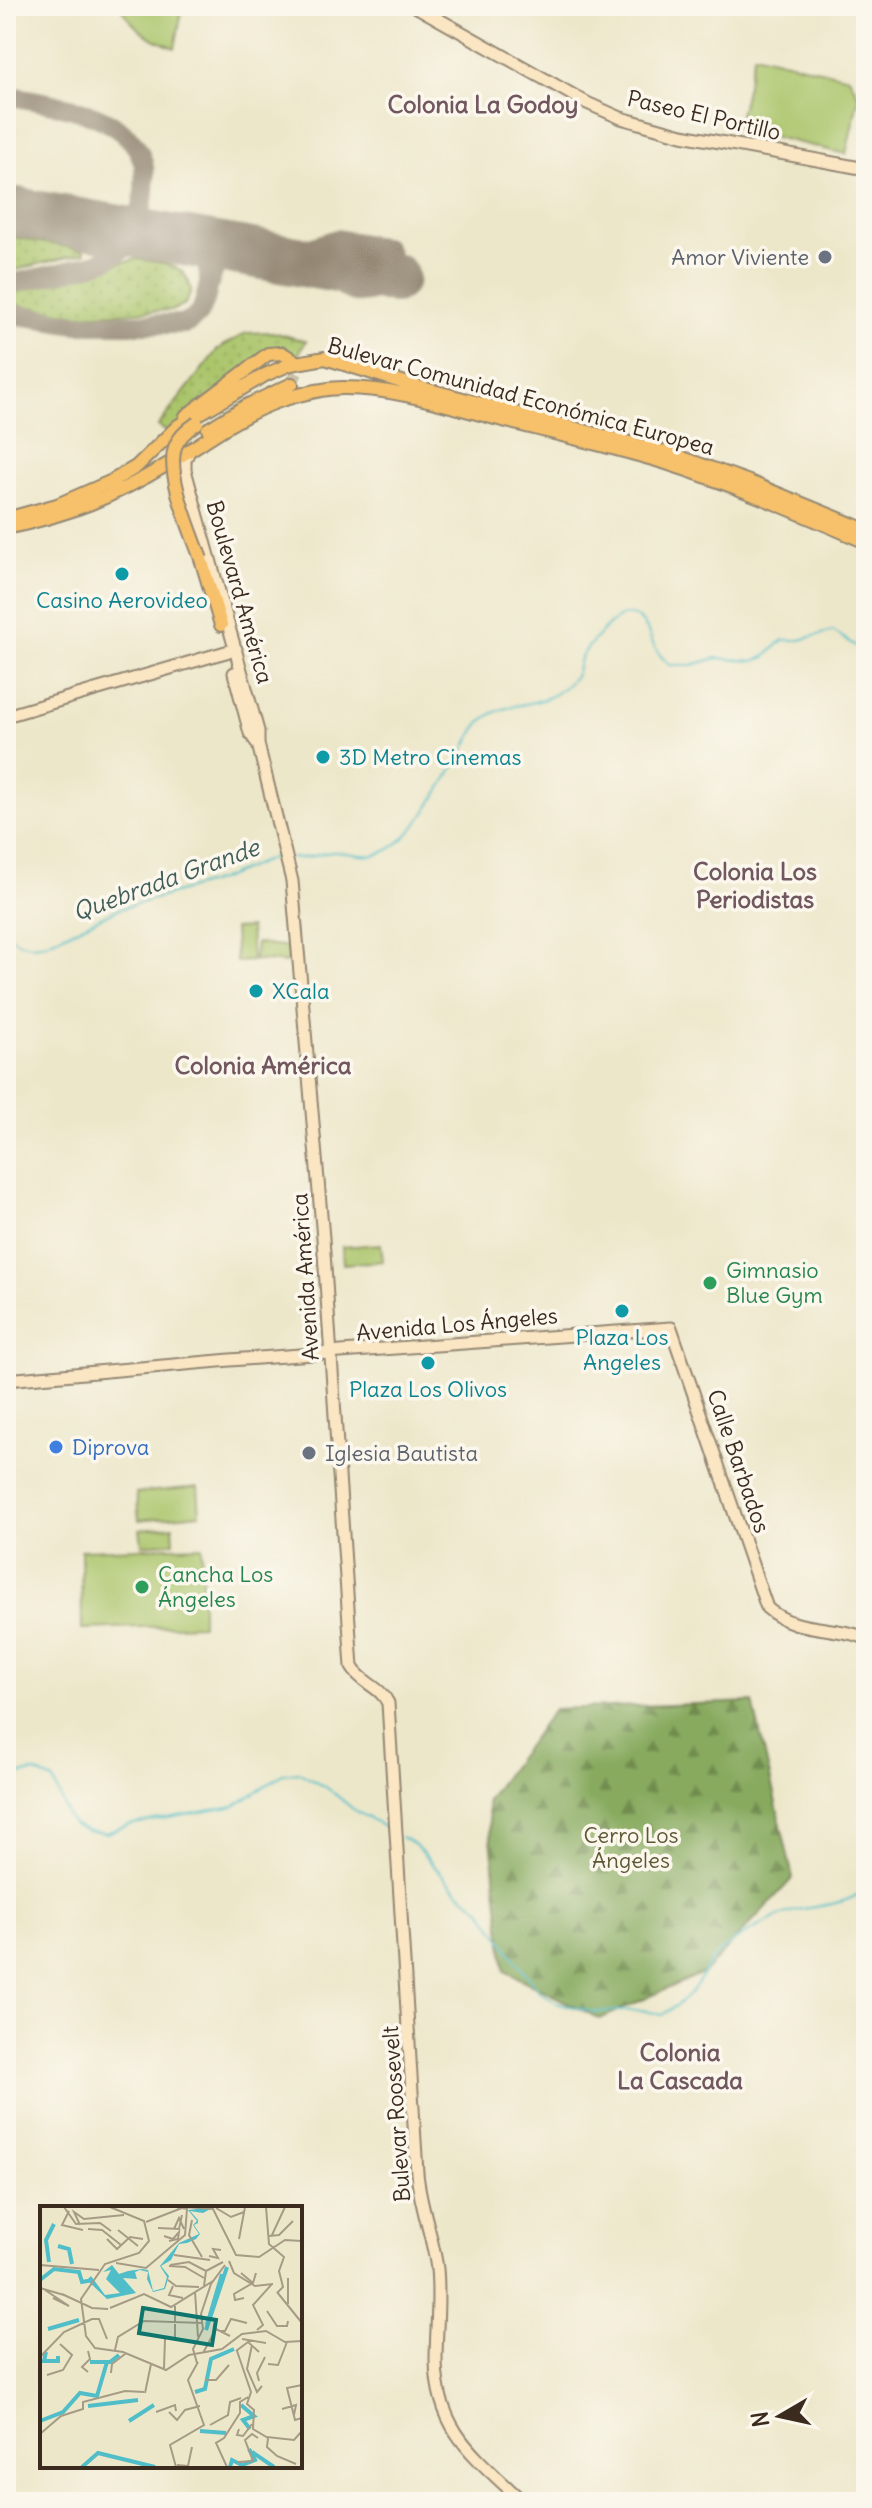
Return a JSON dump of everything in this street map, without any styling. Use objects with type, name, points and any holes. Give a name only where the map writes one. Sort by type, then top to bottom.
[{"type":"main road","name":"Paseo El Portillo","points":[[415,6],[587,103],[621,118],[682,135],[866,169]]},
{"type":"main road","points":[[178,426],[190,411],[268,354],[282,353],[295,361]]},
{"type":"main road","name":"Bulevar Comunidad Económica Europea","points":[[6,519],[57,505],[112,481],[136,467],[178,426],[280,367],[325,358],[344,366],[668,453],[866,530]]},
{"type":"main road","points":[[221,625],[178,491],[174,463],[175,448],[181,435],[288,372],[325,365],[344,366]]},
{"type":"main road","points":[[193,448],[205,432],[221,420],[292,384]]},
{"type":"main road","name":"Bulevar Comunidad Económica Europea","points":[[6,528],[53,518],[88,506],[275,402],[323,390],[375,389],[663,463],[756,495],[866,542]]},
{"type":"main road","name":"Boulevard América","points":[[193,448],[185,460],[185,470],[232,650],[258,731],[258,744],[284,844]]},
{"type":"main road","name":"Boulevard América","points":[[166,465],[185,489],[221,625],[232,650]]},
{"type":"main road","points":[[6,716],[232,650]]},
{"type":"main road","name":"Avenida América","points":[[284,844],[292,881],[332,1354],[352,1667],[360,1678],[383,1692]]},
{"type":"main road","name":"Avenida Los Ángeles","points":[[6,1380],[230,1360],[671,1328]]},
{"type":"main road","name":"Calle Barbados","points":[[671,1328],[767,1608],[779,1619],[791,1623],[863,1635]]},
{"type":"main road","name":"Bulevar Roosevelt","points":[[383,1692],[388,1703],[419,2197],[437,2267],[436,2363],[439,2398],[444,2413],[463,2442],[523,2502]]},
{"type":"green space","points":[[120,6],[183,6],[175,48],[143,33]]},
{"type":"green space","points":[[754,54],[849,77],[859,96],[846,154],[737,128]]},
{"type":"green space","points":[[6,236],[84,250],[85,253],[6,272]]},
{"type":"green space","points":[[136,259],[163,263],[184,274],[191,291],[185,304],[173,310],[77,315],[6,303],[6,293]]},
{"type":"green space","points":[[272,332],[306,341],[295,361],[275,352],[169,433],[158,426],[218,349],[246,333]]},
{"type":"green space","points":[[250,928],[252,961],[236,962],[234,929]]},
{"type":"green space","points":[[256,943],[289,947],[288,963],[254,960]]},
{"type":"green space","points":[[381,1244],[383,1261],[343,1264],[342,1247]]},
{"type":"green space","points":[[198,1487],[200,1514],[139,1520],[136,1493]]},
{"type":"green space","points":[[173,1526],[174,1542],[142,1545],[140,1529]]},
{"type":"green space","name":"Cancha Los Ángeles","points":[[202,1546],[202,1625],[82,1629],[81,1550]]},
{"type":"green space","name":"Cerro Los Ángeles","points":[[753,1702],[793,1878],[705,1972],[600,2019],[505,1971],[487,1800],[554,1709]]},
{"type":"waterway","name":"Quebrada Grande","points":[[291,858],[333,852],[375,855],[401,841],[423,816],[479,724],[505,708],[552,696],[564,688],[576,674],[580,659],[588,647],[622,616],[635,616],[644,623],[657,651],[669,665],[692,665],[716,658],[754,661],[765,657],[783,640],[800,640],[833,631],[857,647],[866,642]]},
{"type":"waterway","name":"Quebrada Grande","points":[[6,933],[20,943],[46,943],[116,910],[219,880],[274,857],[281,858]]},
{"type":"waterway","points":[[6,1776],[35,1772],[53,1780],[74,1825],[88,1831],[106,1833],[128,1825],[235,1806],[283,1774],[298,1772],[393,1832]]},
{"type":"waterway","points":[[401,1837],[414,1844],[457,1891],[481,1909],[540,1992],[556,2002],[593,2012],[642,2010],[662,2015],[688,1995],[716,1956],[741,1937],[779,1916],[847,1900],[866,1888]]},
{"type":"taxiway","points":[[6,95],[65,107],[105,121],[122,131],[135,145],[145,173],[137,226],[118,253],[82,267],[6,285]]},
{"type":"taxiway","points":[[281,258],[337,239],[386,248],[391,263],[389,276],[382,285],[360,293],[348,289],[339,281],[333,267]]},
{"type":"taxiway","points":[[183,241],[203,256],[209,280]]},
{"type":"taxiway","points":[[6,313],[77,324],[185,324],[196,317],[202,307],[218,264],[245,252]]},
{"type":"runway","points":[[6,210],[394,278]]},
{"type":"tunnel","points":[[292,384],[298,370],[295,361]]},
{"type":"place","name":"Amor Viviente","points":[[825,257]]},
{"type":"place","name":"Casino Aerovideo","points":[[122,574]]},
{"type":"place","name":"3D Metro Cinemas","points":[[323,757]]},
{"type":"place","name":"XCala","points":[[256,991]]},
{"type":"place","name":"Gimnasio Blue Gym","points":[[710,1283]]},
{"type":"place","name":"Plaza Los Angeles","points":[[622,1311]]},
{"type":"place","name":"Plaza Los Olivos","points":[[428,1363]]},
{"type":"place","name":"Diprova","points":[[56,1447]]},
{"type":"place","name":"Iglesia Bautista","points":[[309,1453]]},
{"type":"place","name":"Cancha Los Ángeles","points":[[142,1587]]},
{"type":"district","name":"Colonia La Godoy","points":[[483,105]]},
{"type":"district","name":"Colonia Los Periodistas","points":[[755,886]]},
{"type":"district","name":"Colonia América","points":[[263,1066]]},
{"type":"district","name":"Colonia La Cascada","points":[[680,2067]]}]
